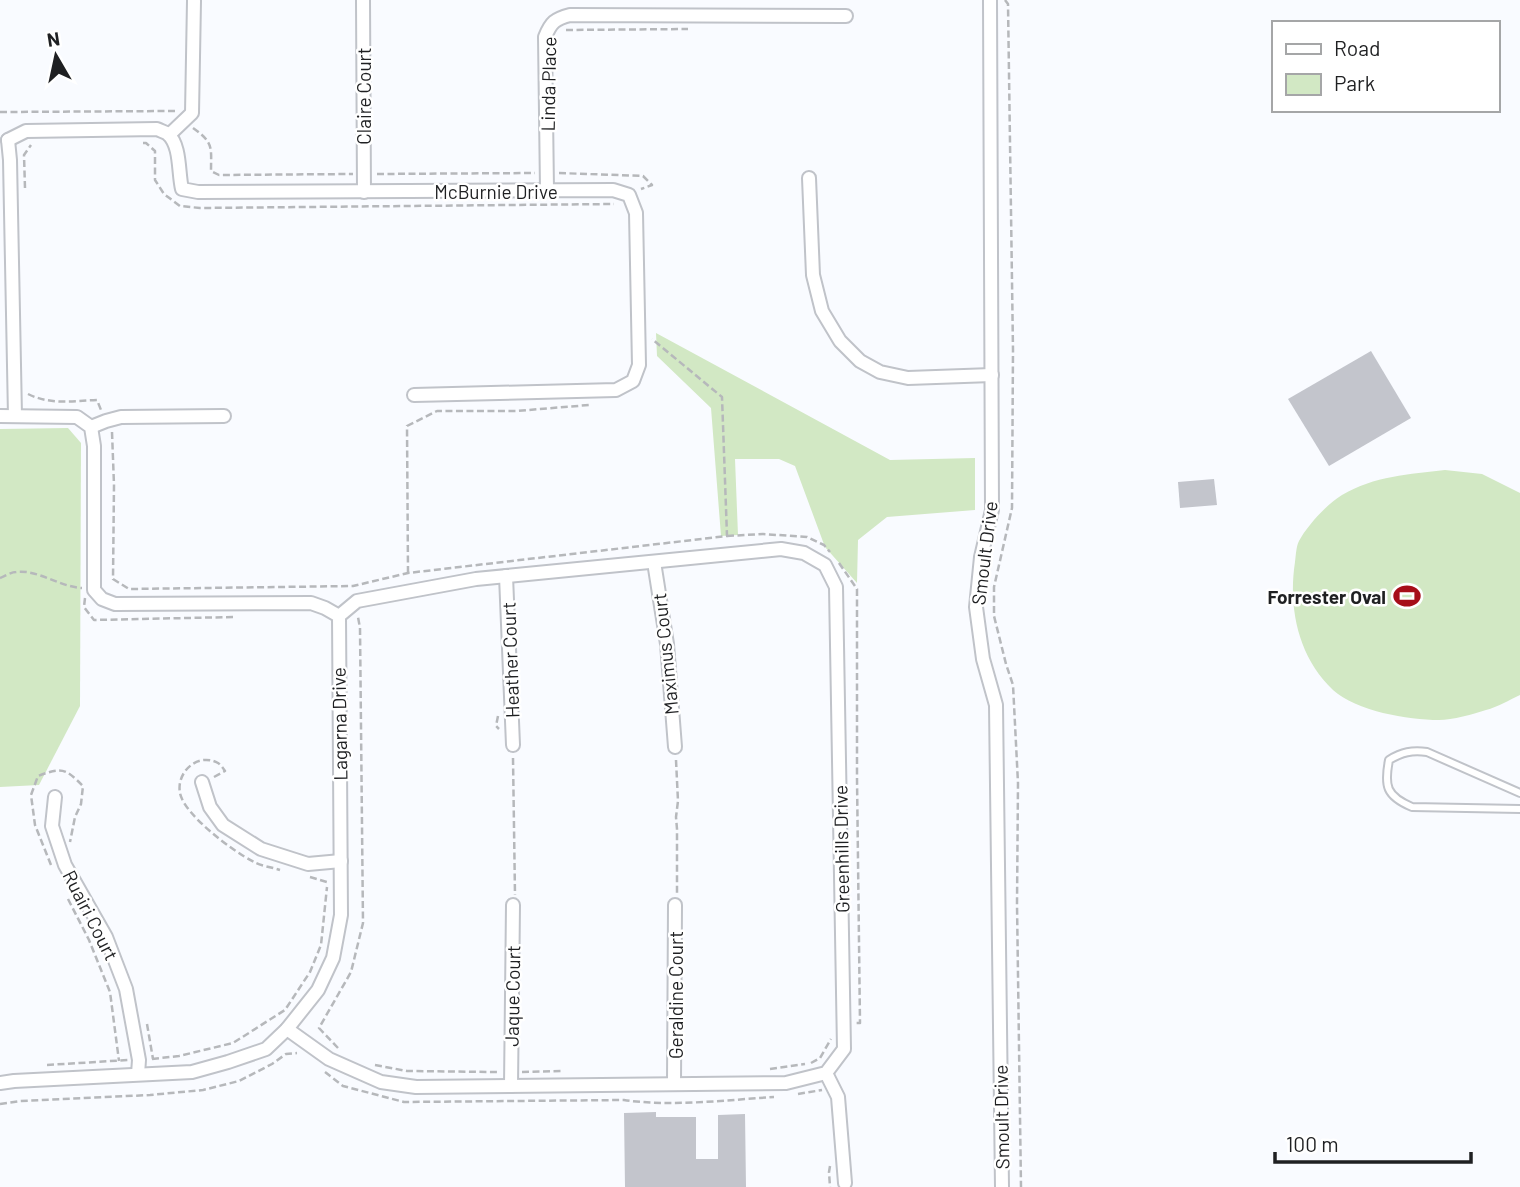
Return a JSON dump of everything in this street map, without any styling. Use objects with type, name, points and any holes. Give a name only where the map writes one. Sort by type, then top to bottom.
[{"type":"street","name":"Claire Court","points":[[363,0],[364,192]]},
{"type":"street","name":"Smoult Drive","points":[[990,0],[992,510],[981,557],[976,607],[983,659],[996,705],[1002,1187]]},
{"type":"street","points":[[15,416],[10,160],[4,138],[26,131],[158,129],[169,135],[192,113],[194,1]]},
{"type":"street","name":"Linda Place","points":[[547,190],[545,37],[549,27],[557,19],[570,15],[846,16]]},
{"type":"street","name":"McBurnie Drive","points":[[169,135],[177,152],[178,176],[182,189],[198,192],[613,190],[629,195]]},
{"type":"street","points":[[809,178],[813,275],[822,311],[840,341],[860,361],[880,372],[908,378],[992,375]]},
{"type":"street","points":[[414,395],[616,390],[633,381],[639,365],[636,213],[629,195]]},
{"type":"street","points":[[0,416],[77,417],[91,428],[94,446],[94,590],[102,599],[116,604],[311,603],[339,616]]},
{"type":"street","points":[[91,428],[121,417],[224,416]]},
{"type":"street","name":"Greenhills Drive","points":[[339,616],[357,601],[476,579],[781,549],[804,553],[825,565],[836,587],[844,1024],[844,1049],[826,1073]]},
{"type":"street","name":"Maximus Court","points":[[649,562],[667,644],[675,747]]},
{"type":"street","name":"Heather Court","points":[[506,576],[513,745]]},
{"type":"street","name":"Lagarna Drive","points":[[0,1083],[192,1072],[228,1062],[266,1049],[288,1029],[318,990],[333,958],[341,915],[339,616]]},
{"type":"street","points":[[202,782],[210,807],[223,825],[261,849],[308,864],[341,861]]},
{"type":"street","name":"Ruairi Court","points":[[55,797],[52,826],[65,865],[106,937],[126,989],[139,1060],[138,1074]]},
{"type":"street","name":"Jaque Court","points":[[510,1086],[506,1067],[513,905]]},
{"type":"street","name":"Geraldine Court","points":[[674,1084],[675,905]]},
{"type":"street","points":[[288,1029],[329,1059],[381,1082],[416,1087],[786,1083],[826,1073],[838,1097],[845,1183]]},
{"type":"lane","points":[[1520,793],[1427,752],[1402,752],[1389,760],[1386,777],[1388,790],[1398,801],[1412,807],[1520,809]]},
{"type":"path","points":[[1004,0],[1008,4],[1013,350],[1012,508],[993,587],[994,616],[1013,685],[1018,783],[1021,1187]]},
{"type":"path","points":[[547,31],[699,29]]},
{"type":"path","points":[[0,112],[182,111],[192,128],[203,135],[211,145],[211,171],[219,175],[547,173],[643,176],[652,185],[629,195]]},
{"type":"path","points":[[133,143],[146,143],[155,151],[155,180],[164,194],[180,206],[615,204],[621,208]]},
{"type":"path","points":[[25,195],[24,155],[31,145]]},
{"type":"path","points":[[638,336],[649,336],[722,397],[727,536]]},
{"type":"path","points":[[28,394],[40,400],[97,400],[113,434],[113,579],[129,589],[353,586],[408,573],[727,536],[763,534],[807,537],[824,545],[857,589],[860,1023],[844,1024]]},
{"type":"path","points":[[408,573],[407,426],[437,411],[516,411],[594,404]]},
{"type":"path","points":[[643,546],[649,562]]},
{"type":"path","points":[[475,565],[476,579]]},
{"type":"path","points":[[0,578],[16,572],[35,574],[74,588],[86,588],[84,607],[94,620],[244,617]]},
{"type":"path","points":[[342,1052],[319,1028],[351,972],[363,923],[360,628],[359,617],[351,606]]},
{"type":"path","points":[[499,716],[496,726],[513,745],[513,905]]},
{"type":"path","points":[[675,747],[678,801],[675,905]]},
{"type":"path","points":[[39,1066],[179,1056],[233,1043],[285,1010],[310,972],[321,945],[327,862]]},
{"type":"path","points":[[764,1070],[810,1063],[820,1058],[831,1038]]},
{"type":"path","points":[[0,1104],[150,1096],[203,1090],[239,1081],[286,1054],[298,1052]]},
{"type":"path","points":[[374,1064],[407,1071],[493,1072],[506,1067],[566,1071]]},
{"type":"path","points":[[493,1072],[506,1067]]},
{"type":"path","points":[[321,1069],[343,1086],[404,1102],[641,1102],[775,1097]]},
{"type":"path","points":[[787,1096],[823,1090]]},
{"type":"path","points":[[830,1187],[828,1172],[831,1162]]},
{"type":"green space","points":[[656,333],[890,460],[975,458],[975,510],[887,517],[858,540],[857,583],[825,547],[795,466],[779,459],[735,459],[738,535],[721,536],[711,408],[657,356]]},
{"type":"green space","points":[[68,428],[81,443],[80,706],[39,785],[0,787],[0,429]]},
{"type":"green space","name":"Forrester Oval","points":[[1445,470],[1482,474],[1520,493],[1520,695],[1490,709],[1444,720],[1426,720],[1368,709],[1333,690],[1311,663],[1304,647],[1298,631],[1293,597],[1298,543],[1324,510],[1336,499],[1354,489],[1392,477]]},
{"type":"building","points":[[1371,351],[1411,418],[1329,466],[1288,399]]},
{"type":"building","points":[[1214,479],[1217,505],[1180,508],[1178,482]]},
{"type":"building","points":[[656,1112],[656,1117],[696,1117],[696,1159],[718,1159],[718,1115],[745,1114],[746,1187],[625,1187],[624,1113]]},
{"type":"place","name":"Forrester Oval","points":[[1407,596]]}]
